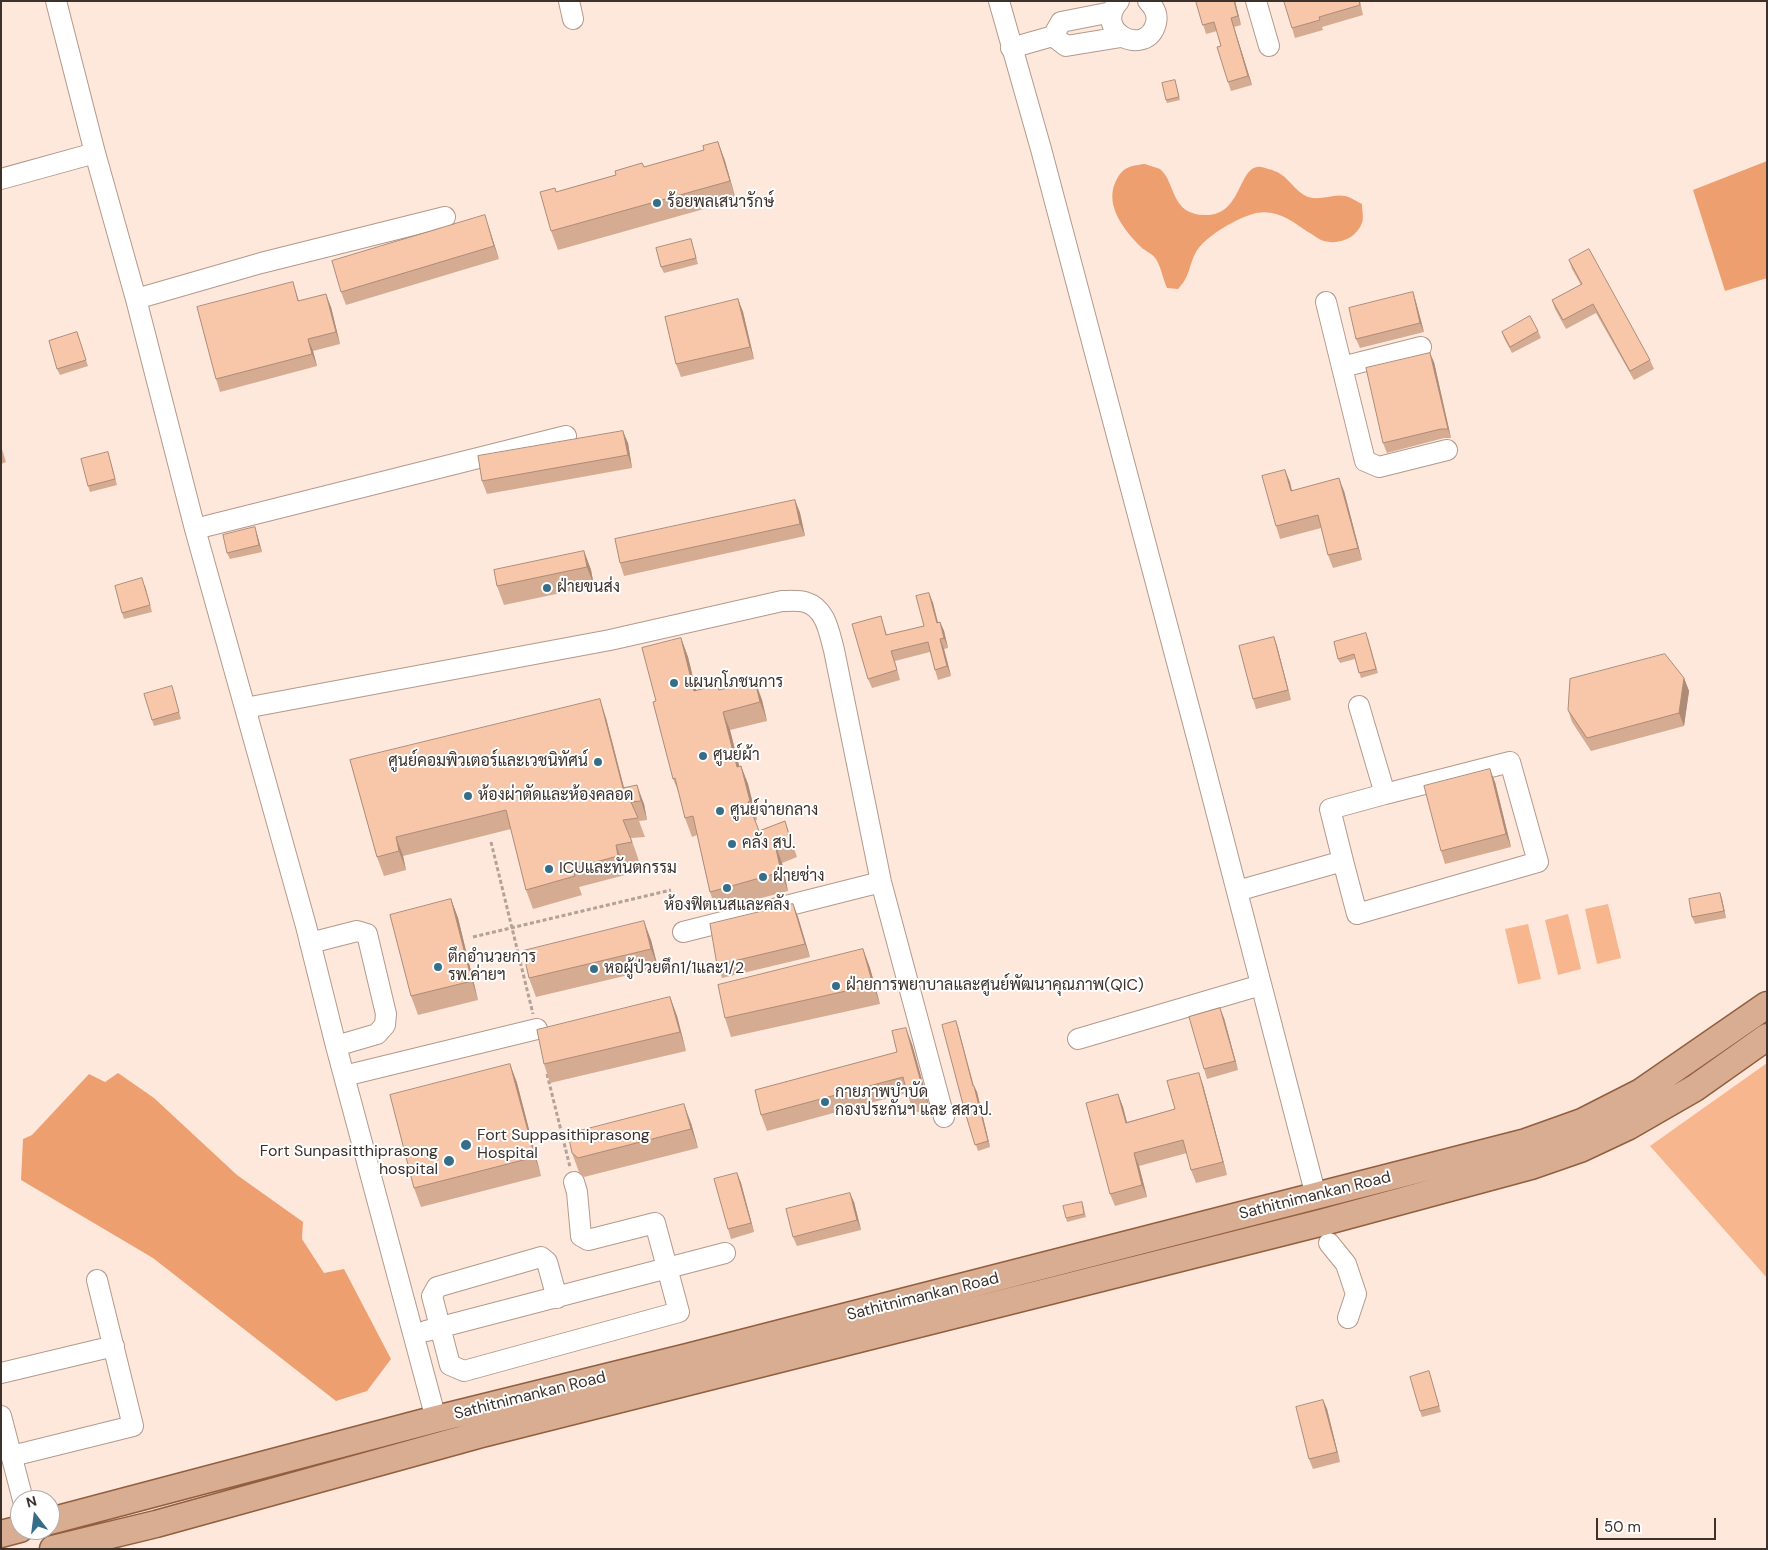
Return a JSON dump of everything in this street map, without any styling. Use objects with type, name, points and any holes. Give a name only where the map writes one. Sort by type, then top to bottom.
[{"type":"main road","name":"Sathitnimankan Road","points":[[60,1519],[436,1419],[687,1357],[1526,1142],[1582,1122],[1640,1092],[1767,1005]]},
{"type":"main road","name":"Sathitnimankan Road","points":[[53,1549],[156,1524],[442,1445],[1326,1233],[1580,1149],[1629,1126],[1695,1088],[1767,1037]]},
{"type":"main road","points":[[1316,1196],[1326,1233]]},
{"type":"main road","points":[[436,1419],[442,1445]]},
{"type":"lane","points":[[56,1],[195,529],[310,943],[436,1419]]},
{"type":"lane","points":[[1000,1],[1011,48],[1041,149],[1316,1196]]},
{"type":"lane","points":[[1256,1],[1269,46]]},
{"type":"lane","points":[[1053,36],[1066,46],[1121,37],[1135,40],[1142,39],[1148,36],[1156,24],[1158,6]]},
{"type":"lane","points":[[1011,48],[1053,36],[1061,22],[1116,7],[1113,26],[1121,37]]},
{"type":"lane","points":[[1,179],[96,153]]},
{"type":"lane","points":[[136,299],[261,263],[445,217]]},
{"type":"lane","points":[[1326,302],[1365,461],[1379,468],[1447,450]]},
{"type":"lane","points":[[1342,367],[1421,347]]},
{"type":"lane","points":[[195,529],[566,436]]},
{"type":"lane","points":[[245,708],[610,640],[782,601],[804,601],[817,607],[827,623],[881,882],[944,1117]]},
{"type":"lane","points":[[1359,706],[1385,794]]},
{"type":"lane","points":[[1510,762],[1538,862],[1357,914],[1343,861],[1330,809],[1510,762]]},
{"type":"lane","points":[[1237,891],[1343,861]]},
{"type":"lane","points":[[683,932],[881,882]]},
{"type":"lane","points":[[310,943],[357,931],[367,934],[386,1014],[385,1026],[377,1034],[336,1046]]},
{"type":"lane","points":[[1078,1039],[1261,985]]},
{"type":"lane","points":[[344,1076],[536,1029]]},
{"type":"lane","points":[[557,1298],[548,1262],[541,1257],[437,1287],[432,1296],[450,1365],[464,1372],[679,1312],[655,1223],[588,1240],[581,1236],[577,1192],[574,1182]]},
{"type":"lane","points":[[1326,1233],[1346,1264],[1356,1294],[1348,1318]]},
{"type":"lane","points":[[412,1333],[440,1329],[725,1253]]},
{"type":"lane","points":[[12,1456],[133,1426],[98,1280]]},
{"type":"lane","points":[[1,1373],[114,1346]]},
{"type":"lane","points":[[1,1416],[20,1490]]},
{"type":"path","points":[[473,937],[671,890]]},
{"type":"shaded area","points":[[1767,161],[1767,278],[1725,291],[1693,190]]},
{"type":"shaded area","points":[[1145,164],[1160,169],[1180,204],[1185,210],[1194,214],[1217,213],[1226,208],[1246,176],[1251,170],[1260,167],[1280,173],[1299,191],[1309,197],[1319,198],[1340,195],[1352,198],[1362,204],[1363,221],[1359,229],[1351,237],[1345,240],[1327,242],[1277,214],[1264,212],[1249,215],[1223,228],[1200,246],[1182,284],[1178,289],[1167,288],[1156,259],[1141,247],[1123,226],[1118,218],[1113,201],[1115,183],[1123,170]]},
{"type":"shaded area","points":[[1608,904],[1621,958],[1597,964],[1585,909]]},
{"type":"shaded area","points":[[1568,914],[1581,969],[1558,975],[1545,920]]},
{"type":"shaded area","points":[[1528,924],[1541,979],[1518,984],[1505,929]]},
{"type":"shaded area","points":[[1767,1063],[1767,1278],[1650,1146]]},
{"type":"shaded area","points":[[118,1073],[154,1098],[237,1175],[303,1222],[302,1239],[324,1273],[344,1269],[391,1359],[367,1391],[336,1401],[153,1258],[21,1180],[23,1139],[32,1135],[89,1074],[105,1082]]},
{"type":"building","points":[[1196,1],[1234,1],[1238,16],[1231,18],[1248,76],[1228,82],[1217,47],[1221,46],[1214,22],[1203,25]]},
{"type":"building","points":[[1359,1],[1360,5],[1319,17],[1320,20],[1292,28],[1284,2]]},
{"type":"building","points":[[1175,80],[1179,97],[1166,100],[1162,83]]},
{"type":"building","points":[[718,142],[730,181],[551,231],[540,192],[555,188],[556,192],[616,175],[615,171],[642,163],[644,167],[704,150],[703,146]]},
{"type":"building","points":[[485,215],[494,246],[341,292],[332,261]]},
{"type":"building","points":[[691,239],[696,258],[661,267],[656,248]]},
{"type":"building","points":[[1589,249],[1650,360],[1630,371],[1593,304],[1563,320],[1552,300],[1582,284],[1569,260]]},
{"type":"building","points":[[293,282],[298,301],[326,294],[336,332],[308,339],[312,354],[216,379],[197,307]]},
{"type":"building","points":[[1413,292],[1420,323],[1356,339],[1349,308]]},
{"type":"building","points":[[738,299],[750,347],[676,364],[665,317]]},
{"type":"building","points":[[1530,316],[1538,331],[1510,347],[1502,332]]},
{"type":"building","points":[[77,332],[86,360],[57,369],[49,341]]},
{"type":"building","points":[[1430,353],[1448,429],[1383,443],[1366,368]]},
{"type":"building","points":[[623,431],[628,455],[482,481],[478,456]]},
{"type":"building","points":[[108,452],[115,479],[88,486],[81,459]]},
{"type":"building","points":[[1285,470],[1291,491],[1339,478],[1358,548],[1328,555],[1318,515],[1276,526],[1262,476]]},
{"type":"building","points":[[795,500],[800,524],[620,563],[615,539]]},
{"type":"building","points":[[255,527],[259,545],[227,553],[223,535]]},
{"type":"building","points":[[584,551],[587,567],[497,586],[494,570]]},
{"type":"building","points":[[142,578],[150,605],[122,613],[115,586]]},
{"type":"building","points":[[929,593],[937,623],[940,622],[944,638],[940,639],[947,666],[935,670],[928,642],[891,651],[897,670],[868,679],[852,624],[881,616],[886,635],[924,626],[916,596]]},
{"type":"building","points":[[1366,633],[1376,669],[1359,673],[1354,654],[1338,659],[1334,642]]},
{"type":"building","points":[[1274,637],[1288,690],[1253,699],[1239,646]]},
{"type":"building","points":[[681,638],[694,691],[717,685],[719,690],[755,681],[760,702],[723,712],[737,767],[741,766],[750,801],[748,802],[759,831],[785,821],[790,838],[775,844],[781,872],[710,892],[693,816],[685,818],[675,778],[673,779],[653,702],[656,701],[642,648]]},
{"type":"building","points":[[1665,654],[1684,678],[1679,713],[1587,738],[1568,710],[1570,679]]},
{"type":"building","points":[[172,686],[179,712],[152,720],[144,694]]},
{"type":"building","points":[[600,699],[623,788],[637,785],[641,801],[631,802],[638,818],[623,820],[632,842],[616,845],[618,856],[573,868],[575,876],[526,890],[506,810],[396,837],[399,851],[377,857],[350,760]]},
{"type":"building","points":[[1490,769],[1506,834],[1441,851],[1424,786]]},
{"type":"building","points":[[1720,893],[1724,911],[1692,917],[1689,899]]},
{"type":"building","name":"ตึกอำนวยการ รพ.ค่ายฯ","points":[[451,899],[472,981],[411,996],[390,915]]},
{"type":"building","points":[[793,904],[805,944],[717,965],[710,924]]},
{"type":"building","points":[[644,921],[651,949],[529,978],[523,951]]},
{"type":"building","points":[[863,949],[873,985],[725,1018],[718,985]]},
{"type":"building","points":[[670,997],[680,1032],[544,1064],[537,1030]]},
{"type":"building","points":[[1220,1008],[1235,1061],[1204,1069],[1189,1017]]},
{"type":"building","points":[[956,1021],[988,1141],[975,1145],[942,1025]]},
{"type":"building","points":[[906,1028],[924,1093],[908,1097],[903,1077],[761,1115],[755,1090],[897,1052],[892,1031]]},
{"type":"building","points":[[510,1064],[535,1157],[414,1188],[390,1095]]},
{"type":"building","points":[[1199,1073],[1223,1162],[1191,1170],[1183,1140],[1134,1153],[1142,1185],[1110,1194],[1086,1103],[1118,1094],[1126,1123],[1175,1109],[1167,1081]]},
{"type":"building","points":[[684,1104],[691,1129],[578,1158],[572,1153],[568,1134]]},
{"type":"building","points":[[737,1173],[751,1223],[728,1229],[714,1179]]},
{"type":"building","points":[[850,1193],[857,1220],[793,1237],[786,1209]]},
{"type":"building","points":[[1082,1202],[1084,1214],[1066,1218],[1063,1206]]},
{"type":"building","points":[[1429,1371],[1439,1406],[1420,1411],[1410,1377]]},
{"type":"building","points":[[1323,1400],[1337,1452],[1309,1459],[1296,1407]]},
{"type":"place","name":"ร้อยพลเสนารักษ์","points":[[657,203]]},
{"type":"place","name":"ฝ่ายขนส่ง","points":[[547,588]]},
{"type":"place","name":"แผนกโภชนการ","points":[[674,683]]},
{"type":"place","name":"ศูนย์ผ้า","points":[[703,756]]},
{"type":"place","name":"ศูนย์คอมพิวเตอร์และเวชนิทัศน์","points":[[598,762]]},
{"type":"place","name":"ห้องผ่าตัดและห้องคลอด","points":[[468,796]]},
{"type":"place","name":"ศูนย์จ่ายกลาง","points":[[720,811]]},
{"type":"place","name":"คลัง สป.","points":[[732,844]]},
{"type":"place","name":"ICUและทันตกรรม","points":[[549,869]]},
{"type":"place","name":"ฝ่ายช่าง","points":[[763,877]]},
{"type":"place","name":"ห้องฟิตเนสและคลัง","points":[[727,888]]},
{"type":"place","name":"ตึกอำนวยการ รพ.ค่ายฯ","points":[[438,967]]},
{"type":"place","name":"หอผู้ป่วยตึก1/1และ1/2","points":[[594,969]]},
{"type":"place","name":"ฝ่ายการพยาบาลและศูนย์พัฒนาคุณภาพ(QIC)","points":[[836,986]]},
{"type":"place","name":"กายภาพบำบัด กองประกันฯ และ สสวป.","points":[[825,1102]]},
{"type":"place","name":"Fort Suppasithiprasong Hospital","points":[[466,1145]]},
{"type":"place","name":"Fort Sunpasitthiprasong hospital","points":[[449,1161]]}]
